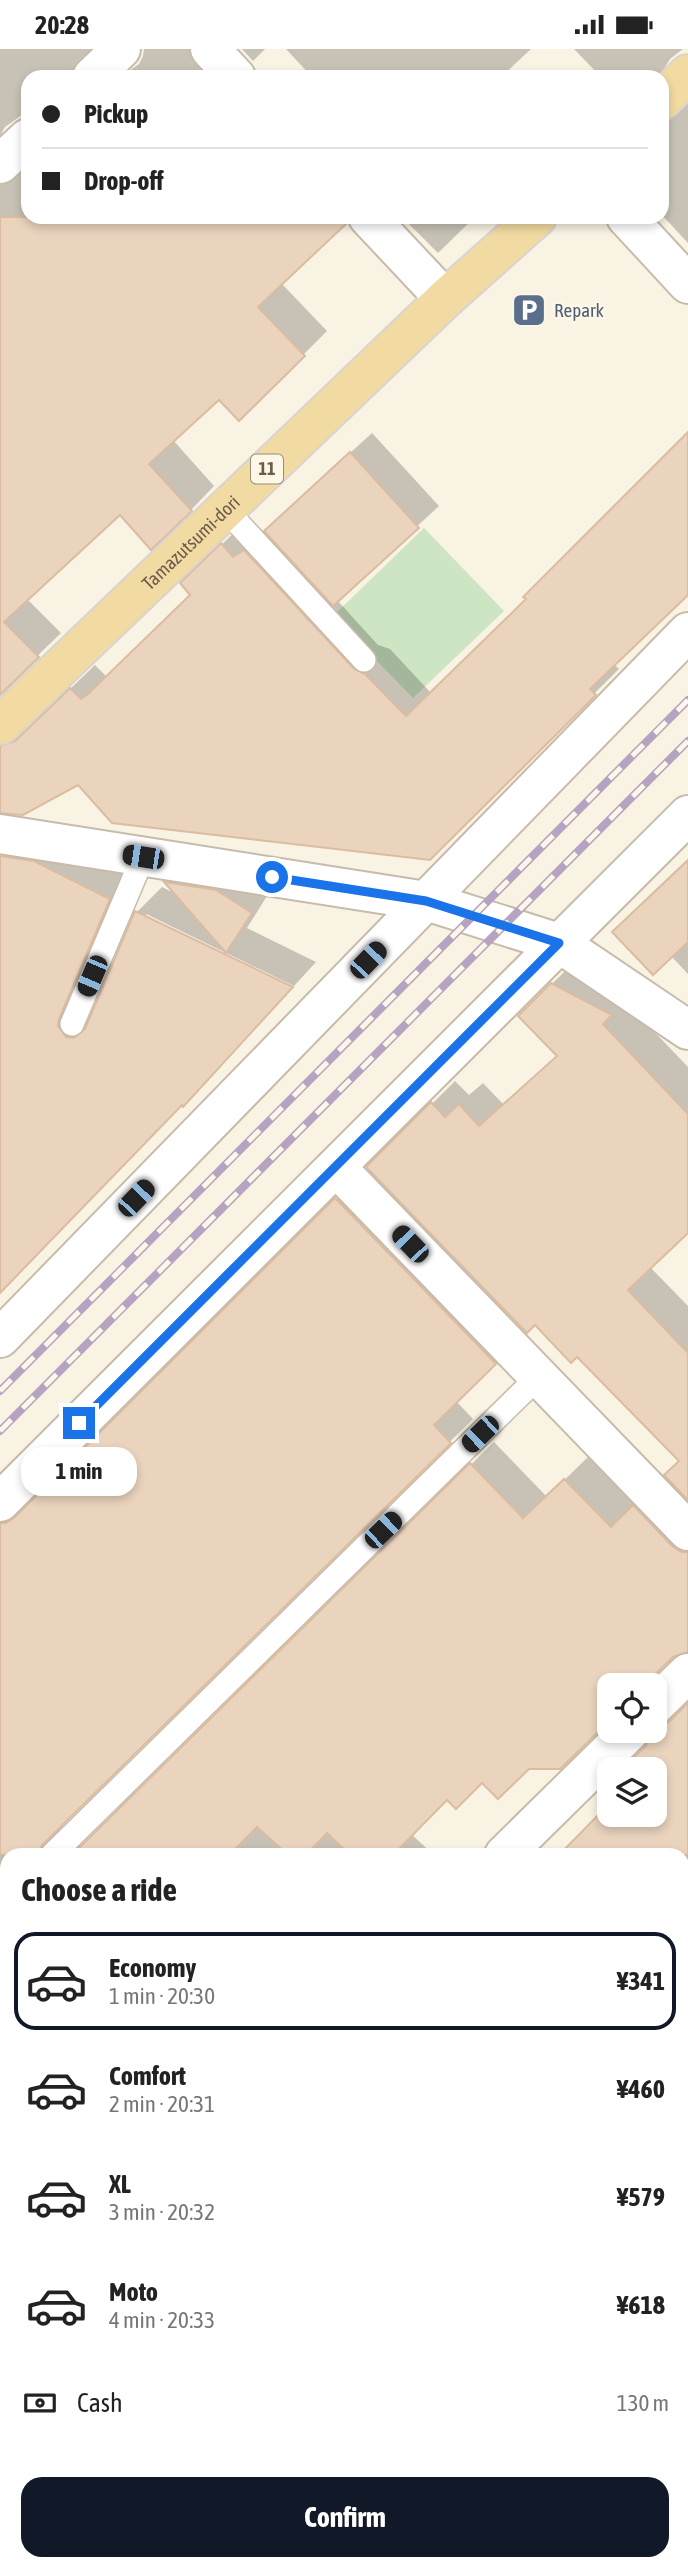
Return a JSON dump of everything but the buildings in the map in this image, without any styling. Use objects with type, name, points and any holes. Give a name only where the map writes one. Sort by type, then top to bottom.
[{"type":"main road","points":[[669,93],[688,74]]},
{"type":"main road","name":"Tamazutsumi-dori","points":[[0,725],[445,299],[529,224]]},
{"type":"street","points":[[99,70],[121,49]]},
{"type":"street","points":[[210,49],[230,70]]},
{"type":"street","points":[[0,164],[21,144]]},
{"type":"street","points":[[375,224],[445,299]]},
{"type":"street","points":[[632,224],[688,284]]},
{"type":"street","points":[[7,1317],[426,901],[688,632]]},
{"type":"street","points":[[0,1502],[688,815]]},
{"type":"street","points":[[0,834],[426,901],[559,943],[688,1030]]},
{"type":"street","points":[[337,1168],[688,1531]]},
{"type":"street","points":[[667,1693],[688,1673]]},
{"type":"street","points":[[511,1848],[618,1743]]},
{"type":"lane","points":[[225,509],[364,660]]},
{"type":"lane","points":[[72,1024],[143,857]]},
{"type":"lane","points":[[59,1848],[538,1377]]},
{"type":"green space","points":[[424,528],[504,611],[413,698],[333,616]]},
{"type":"railway","points":[[0,1391],[688,700]]},
{"type":"railway","points":[[0,1431],[688,741]]},
{"type":"place","name":"Repark","points":[[529,310]]},
{"type":"route","points":[[79,1423],[337,1168],[559,943],[426,901],[272,877]]}]
